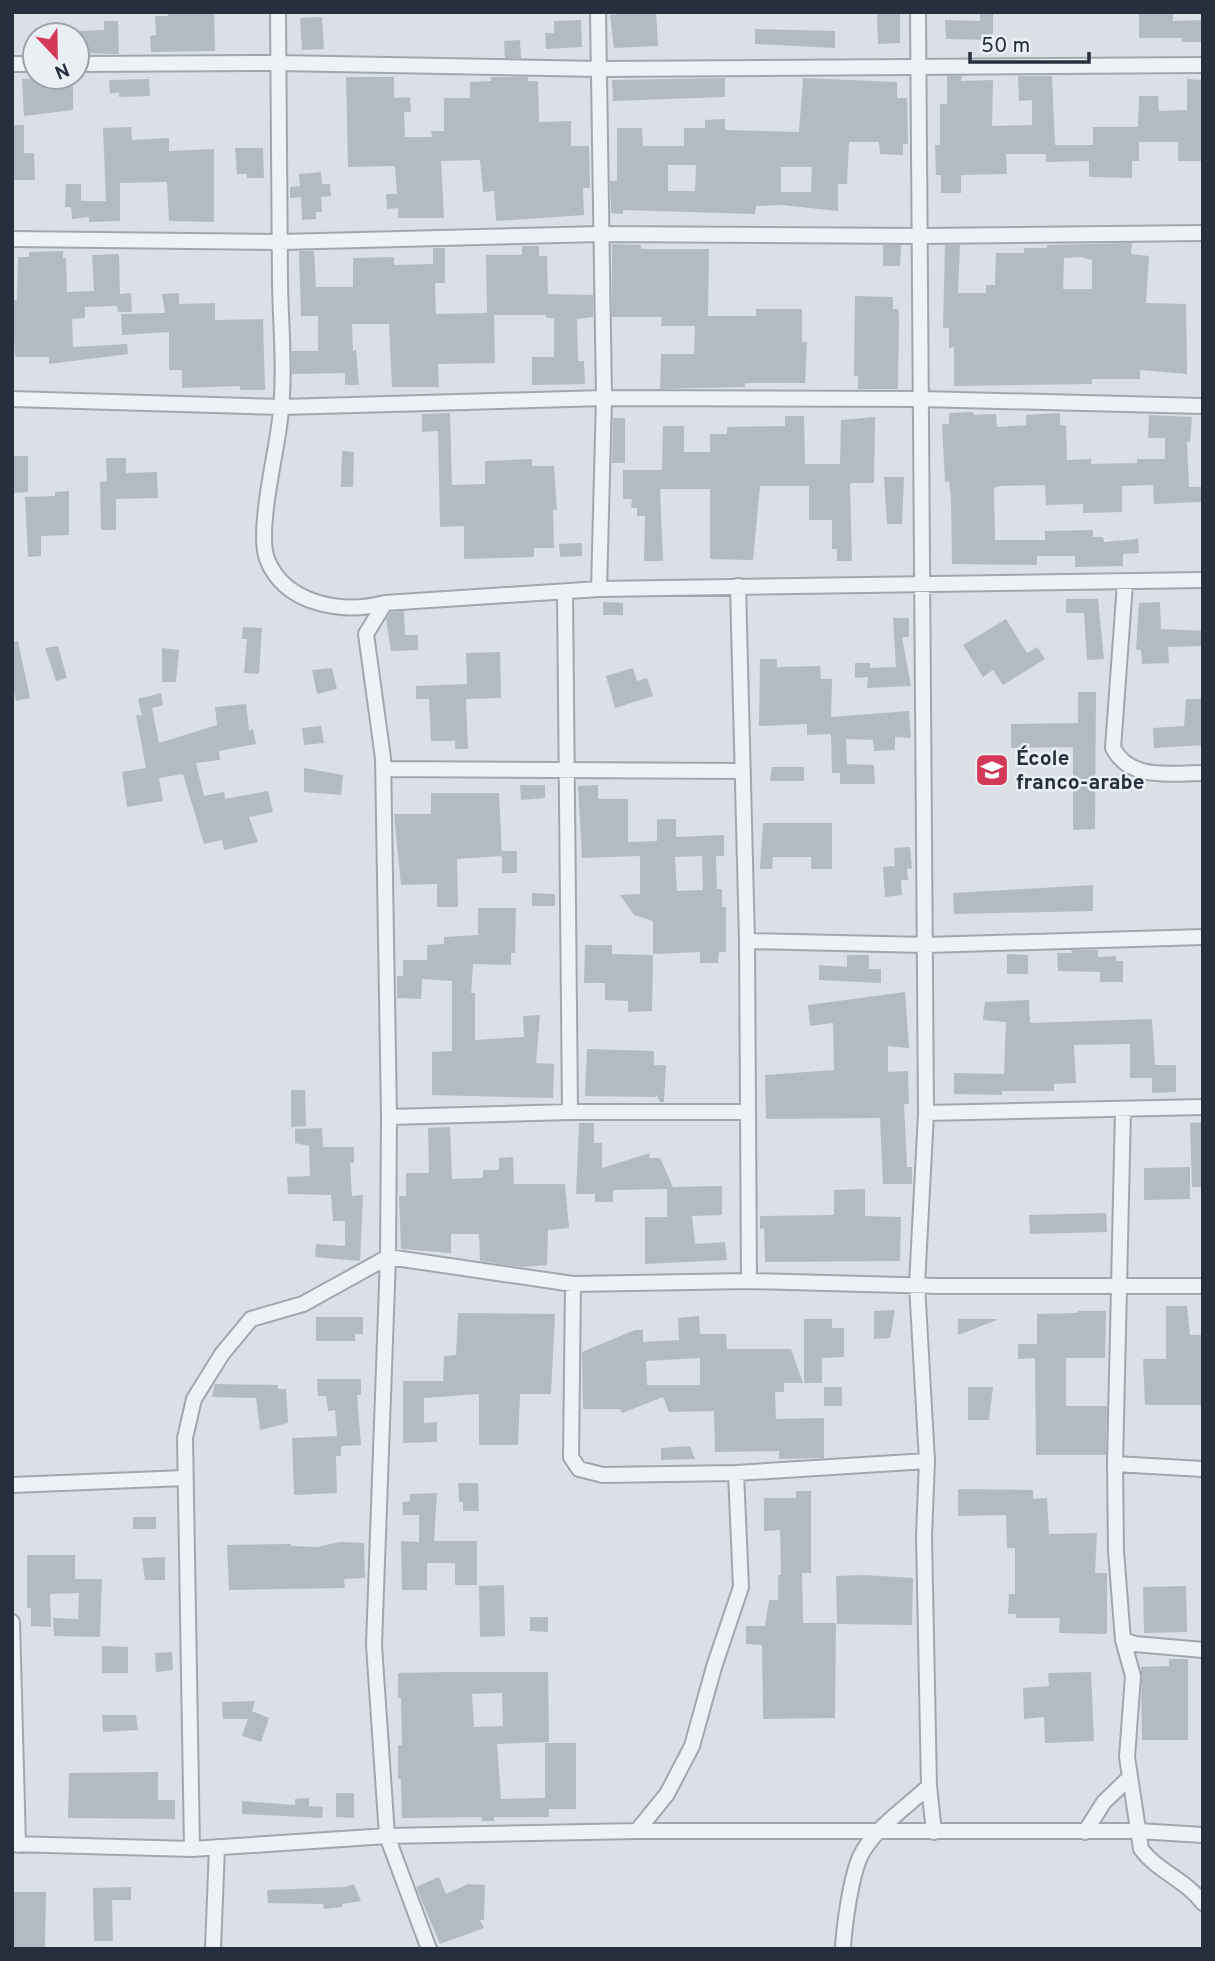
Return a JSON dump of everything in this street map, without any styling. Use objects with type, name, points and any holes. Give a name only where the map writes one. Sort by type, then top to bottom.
[{"type":"street","points":[[278,12],[282,407],[264,535],[266,556],[275,574],[304,597],[325,606],[360,609],[385,603],[599,589],[925,582],[1125,583],[1203,580]]},
{"type":"street","points":[[598,12],[604,398],[599,589]]},
{"type":"street","points":[[918,12],[925,582],[926,1113],[917,1285],[926,1461],[924,1536],[929,1786],[934,1832]]},
{"type":"street","points":[[91,64],[278,63],[599,69],[1203,65]]},
{"type":"street","points":[[12,239],[280,242],[601,234],[922,236],[1203,233]]},
{"type":"street","points":[[12,399],[282,407],[604,398],[921,399],[1203,406]]},
{"type":"street","points":[[1125,583],[1113,748],[1120,761],[1136,770],[1203,773]]},
{"type":"street","points":[[738,586],[747,941],[749,1281]]},
{"type":"street","points":[[565,592],[570,1112]]},
{"type":"street","points":[[385,603],[366,634],[383,769],[389,1117],[388,1257],[374,1645],[387,1836],[429,1949]]},
{"type":"street","points":[[383,769],[743,771]]},
{"type":"street","points":[[747,941],[926,945],[1203,937]]},
{"type":"street","points":[[926,1113],[1203,1107]]},
{"type":"street","points":[[1123,1109],[1115,1464],[1116,1551],[1123,1640],[1133,1676],[1129,1777],[1141,1849],[1148,1859],[1185,1883],[1203,1903]]},
{"type":"street","points":[[389,1117],[570,1112],[748,1112]]},
{"type":"street","points":[[192,1849],[185,1438],[194,1399],[222,1354],[251,1319],[303,1304],[388,1257],[572,1284],[749,1281],[917,1285],[1203,1286]]},
{"type":"street","points":[[572,1284],[571,1457],[579,1469],[603,1475],[736,1473],[926,1461]]},
{"type":"street","points":[[1115,1464],[1203,1469]]},
{"type":"street","points":[[637,1831],[667,1794],[692,1746],[714,1667],[741,1587],[736,1473]]},
{"type":"street","points":[[12,1485],[185,1478]]},
{"type":"street","points":[[12,1622],[15,1845],[192,1849],[387,1836],[637,1831],[1138,1832],[1203,1835]]},
{"type":"street","points":[[1123,1640],[1135,1644],[1203,1650]]},
{"type":"street","points":[[1085,1832],[1104,1802],[1129,1777]]},
{"type":"street","points":[[843,1949],[844,1930],[860,1857],[880,1832],[929,1786]]},
{"type":"street","points":[[213,1949],[218,1847]]},
{"type":"building","points":[[168,12],[214,12],[215,51],[151,52],[150,36],[156,35],[155,16],[168,16]]},
{"type":"building","points":[[656,12],[658,46],[614,48],[610,15]]},
{"type":"building","points":[[877,12],[900,12],[900,43],[878,44]]},
{"type":"building","points":[[980,12],[993,12],[993,40],[946,39],[945,20],[980,21]]},
{"type":"building","points":[[1139,12],[1173,12],[1173,21],[1203,20],[1203,42],[1182,42],[1182,38],[1139,38]]},
{"type":"building","points":[[322,17],[324,49],[302,50],[300,18]]},
{"type":"building","points":[[581,20],[582,47],[546,49],[545,33],[554,33],[554,21]]},
{"type":"building","points":[[104,21],[118,21],[119,54],[91,53],[91,30],[104,30]]},
{"type":"building","points":[[755,29],[835,31],[835,48],[755,44]]},
{"type":"building","points":[[520,40],[521,58],[505,58],[504,41]]},
{"type":"building","points":[[947,76],[962,76],[961,81],[993,80],[992,126],[1032,125],[1032,100],[1019,101],[1018,76],[1052,76],[1055,145],[1093,145],[1093,127],[1138,127],[1139,96],[1158,96],[1159,111],[1187,110],[1187,79],[1203,80],[1203,161],[1178,161],[1178,142],[1139,142],[1139,161],[1132,161],[1132,178],[1089,177],[1089,161],[1046,162],[1046,154],[1006,154],[1007,174],[961,175],[961,193],[941,193],[941,175],[936,175],[935,145],[940,145],[940,104],[947,104]]},
{"type":"building","points":[[346,77],[394,77],[394,98],[410,97],[411,112],[404,112],[405,137],[432,137],[431,131],[444,131],[444,98],[470,98],[470,82],[491,81],[491,77],[528,77],[528,81],[538,81],[539,122],[571,121],[571,146],[589,146],[590,188],[583,188],[584,215],[496,221],[494,191],[483,192],[480,160],[441,161],[444,218],[398,218],[398,208],[387,209],[386,194],[397,194],[395,166],[348,167]]},
{"type":"building","points":[[725,78],[725,97],[613,101],[612,80]]},
{"type":"building","points":[[803,78],[897,82],[897,98],[907,98],[908,144],[903,144],[903,155],[880,154],[879,142],[849,142],[847,184],[838,184],[838,211],[782,205],[756,206],[755,214],[623,210],[623,214],[611,213],[610,181],[617,181],[617,128],[642,128],[643,146],[684,146],[684,128],[705,128],[705,120],[725,119],[725,130],[799,132]],"holes":[[[668,165],[696,165],[695,191],[668,191]],[[781,167],[812,167],[811,192],[781,192]]]},
{"type":"building","points":[[149,79],[150,96],[119,97],[119,93],[110,93],[109,80]]},
{"type":"building","points":[[23,91],[73,91],[73,110],[24,116]]},
{"type":"building","points":[[12,125],[24,125],[24,153],[34,153],[35,180],[12,180]]},
{"type":"building","points":[[131,127],[132,140],[169,138],[169,151],[214,149],[214,222],[169,221],[167,182],[120,183],[120,221],[89,222],[89,217],[72,219],[71,207],[65,207],[66,184],[81,184],[81,201],[106,201],[103,128]]},
{"type":"building","points":[[235,148],[263,148],[264,178],[247,178],[247,174],[237,174]]},
{"type":"building","points":[[321,172],[322,184],[330,184],[331,196],[321,197],[322,212],[316,212],[316,219],[302,220],[301,197],[290,198],[290,187],[300,186],[299,174]]},
{"type":"building","points":[[1132,243],[1131,254],[1149,256],[1146,303],[1186,304],[1187,374],[1140,370],[1140,379],[1092,379],[1092,384],[954,386],[954,347],[949,348],[949,328],[943,328],[945,245],[960,245],[958,293],[986,293],[986,285],[995,285],[996,253],[1024,253],[1024,248],[1047,248],[1047,245]],"holes":[[[1081,257],[1092,260],[1092,289],[1063,289],[1064,258]]]},
{"type":"building","points":[[612,244],[641,245],[641,249],[709,249],[708,316],[756,316],[756,309],[802,309],[802,342],[807,342],[805,383],[745,383],[745,387],[660,389],[661,354],[694,354],[695,326],[661,326],[662,317],[612,317]]},
{"type":"building","points":[[883,245],[901,245],[900,266],[883,266]]},
{"type":"building","points":[[522,246],[539,246],[539,256],[547,256],[548,294],[593,295],[593,317],[577,319],[578,361],[584,361],[585,384],[532,385],[532,357],[554,357],[554,318],[546,318],[546,315],[494,315],[495,363],[438,364],[439,387],[392,387],[389,324],[352,324],[359,385],[345,385],[345,373],[292,374],[292,351],[318,351],[318,316],[301,316],[299,251],[314,251],[316,287],[353,287],[353,258],[394,257],[394,265],[433,264],[433,248],[445,248],[445,283],[435,283],[436,314],[487,313],[486,255],[522,255]]},
{"type":"building","points":[[63,251],[63,258],[66,258],[67,292],[94,291],[92,255],[119,254],[120,294],[131,293],[132,312],[118,312],[117,306],[85,307],[85,318],[72,319],[73,347],[127,344],[128,354],[49,364],[49,357],[15,357],[12,300],[17,300],[18,257],[29,257],[29,252]]},
{"type":"building","points":[[179,293],[179,304],[215,303],[215,320],[263,319],[265,390],[240,390],[240,386],[182,388],[182,370],[169,370],[169,332],[122,335],[121,314],[165,313],[162,294]]},
{"type":"building","points":[[855,296],[893,297],[893,309],[898,309],[899,317],[898,389],[858,389],[858,376],[854,376]]},
{"type":"building","points":[[973,412],[974,415],[996,414],[997,427],[1026,425],[1026,415],[1060,413],[1060,425],[1066,426],[1067,460],[1091,459],[1091,464],[1137,463],[1137,459],[1165,459],[1165,438],[1148,438],[1149,415],[1192,417],[1190,442],[1187,442],[1189,487],[1201,487],[1202,502],[1154,504],[1153,485],[1122,486],[1122,512],[1083,513],[1083,504],[1046,505],[1045,485],[1000,486],[994,488],[995,540],[1045,540],[1045,531],[1093,530],[1093,537],[1103,537],[1104,542],[1138,539],[1139,553],[1123,554],[1123,566],[1075,567],[1075,556],[1037,556],[1037,565],[952,564],[951,500],[949,481],[945,482],[942,424],[949,424],[949,413]]},
{"type":"building","points":[[450,413],[452,485],[485,484],[485,461],[532,459],[532,466],[554,466],[557,510],[553,510],[554,548],[534,548],[534,557],[464,559],[464,526],[440,527],[438,431],[422,432],[422,414]]},
{"type":"building","points":[[785,416],[804,416],[805,464],[840,464],[841,420],[875,417],[874,483],[850,485],[852,561],[837,561],[837,549],[832,549],[832,520],[809,520],[809,486],[760,486],[753,560],[710,559],[710,489],[660,489],[663,561],[644,561],[645,516],[637,516],[637,508],[631,508],[632,499],[623,499],[623,470],[662,470],[663,426],[684,426],[684,452],[710,452],[710,434],[727,434],[727,427],[785,426]]},
{"type":"building","points":[[613,418],[625,418],[625,463],[612,463]]},
{"type":"building","points":[[342,451],[354,452],[353,487],[341,487]]},
{"type":"building","points":[[12,456],[28,456],[28,492],[12,493]]},
{"type":"building","points":[[106,458],[126,458],[126,473],[157,472],[158,498],[116,499],[116,530],[101,530],[100,482],[107,481]]},
{"type":"building","points":[[884,477],[904,477],[902,524],[887,524]]},
{"type":"building","points":[[69,491],[69,535],[41,536],[41,556],[28,557],[25,497],[55,496],[55,492]]},
{"type":"building","points":[[582,543],[582,556],[560,557],[559,544]]},
{"type":"building","points":[[1066,599],[1098,599],[1104,659],[1087,660],[1084,613],[1066,613]]},
{"type":"building","points":[[603,602],[623,603],[623,615],[603,615]]},
{"type":"building","points":[[1160,602],[1161,629],[1203,631],[1203,646],[1168,647],[1169,663],[1142,664],[1141,650],[1136,650],[1139,603]]},
{"type":"building","points":[[404,611],[405,635],[418,635],[418,650],[391,651],[386,619],[391,612]]},
{"type":"building","points":[[893,618],[909,618],[909,637],[902,637],[911,686],[867,688],[868,677],[855,678],[855,663],[870,663],[870,668],[896,667]]},
{"type":"building","points":[[1006,619],[1027,653],[1037,647],[1045,659],[1003,685],[993,670],[983,677],[963,645]]},
{"type":"building","points":[[243,627],[262,628],[259,674],[244,673],[247,639],[242,639]]},
{"type":"building","points":[[18,641],[30,698],[16,701],[12,682],[12,642]]},
{"type":"building","points":[[58,646],[67,678],[56,681],[45,648]]},
{"type":"building","points":[[162,648],[179,650],[176,682],[162,682]]},
{"type":"building","points":[[500,652],[501,698],[466,699],[468,749],[455,749],[455,741],[431,741],[429,699],[416,699],[416,686],[467,684],[466,653]]},
{"type":"building","points":[[760,659],[777,659],[777,667],[820,666],[821,679],[832,679],[831,717],[909,711],[911,738],[895,737],[895,750],[874,751],[873,740],[846,739],[847,764],[874,765],[875,784],[840,784],[840,773],[832,773],[831,734],[807,735],[807,724],[759,726]]},
{"type":"building","points":[[332,668],[337,689],[317,694],[312,670]]},
{"type":"building","points":[[633,668],[637,681],[647,678],[653,696],[615,708],[606,676]]},
{"type":"building","points":[[1078,692],[1096,692],[1095,829],[1073,830],[1073,747],[1011,748],[1011,724],[1078,723]]},
{"type":"building","points":[[161,693],[163,705],[152,708],[159,743],[217,725],[215,707],[246,704],[249,730],[253,729],[256,744],[219,751],[220,760],[196,763],[204,796],[224,792],[225,799],[268,791],[273,812],[249,817],[258,842],[224,850],[222,840],[204,844],[183,774],[159,778],[163,801],[127,807],[122,772],[146,768],[136,715],[142,716],[138,699]]},
{"type":"building","points":[[1186,699],[1203,699],[1203,745],[1154,748],[1153,728],[1184,726]]},
{"type":"building","points":[[321,726],[324,743],[304,745],[302,728]]},
{"type":"building","points":[[772,767],[804,767],[804,781],[770,781]]},
{"type":"building","points":[[304,768],[343,775],[341,795],[304,792]]},
{"type":"building","points":[[520,785],[545,785],[545,798],[521,800]]},
{"type":"building","points":[[598,785],[598,799],[628,799],[628,842],[657,841],[657,819],[676,819],[676,837],[724,835],[724,856],[716,856],[717,889],[722,889],[722,907],[726,907],[726,952],[719,952],[718,963],[700,963],[700,952],[653,954],[653,921],[634,915],[620,895],[640,894],[640,856],[582,858],[578,786]],"holes":[[[702,856],[703,890],[677,891],[675,857]]]},
{"type":"building","points":[[431,793],[499,793],[502,856],[457,859],[458,907],[437,907],[437,884],[401,885],[394,814],[431,814]]},
{"type":"building","points":[[763,823],[832,823],[832,869],[811,869],[811,857],[773,857],[772,869],[760,869]]},
{"type":"building","points":[[910,847],[912,868],[907,869],[908,880],[901,880],[902,895],[885,897],[883,867],[895,866],[894,848]]},
{"type":"building","points":[[502,851],[517,851],[517,873],[502,873]]},
{"type":"building","points":[[1093,885],[1093,911],[954,914],[953,893]]},
{"type":"building","points":[[532,893],[555,894],[555,906],[532,906]]},
{"type":"building","points":[[478,908],[516,908],[515,953],[511,953],[511,965],[473,964],[471,993],[475,993],[475,1040],[524,1037],[523,1016],[540,1015],[536,1063],[554,1064],[553,1098],[432,1095],[432,1052],[452,1051],[452,981],[422,979],[421,999],[397,998],[397,976],[403,976],[403,960],[427,960],[427,945],[444,944],[444,937],[478,935]]},
{"type":"building","points":[[585,945],[612,945],[612,954],[653,955],[652,1011],[628,1012],[628,1001],[605,1000],[605,983],[584,983]]},
{"type":"building","points":[[1071,950],[1098,950],[1098,957],[1116,956],[1116,961],[1123,961],[1123,982],[1100,982],[1100,972],[1058,971],[1057,953],[1072,953]]},
{"type":"building","points":[[1007,954],[1028,955],[1028,974],[1007,974]]},
{"type":"building","points":[[847,955],[869,955],[869,969],[881,969],[881,983],[819,980],[819,965],[847,967]]},
{"type":"building","points":[[905,992],[909,1048],[888,1046],[888,1072],[908,1071],[909,1104],[904,1104],[907,1167],[912,1167],[912,1184],[883,1184],[880,1118],[766,1119],[765,1075],[834,1070],[833,1023],[810,1026],[808,1005]]},
{"type":"building","points":[[1029,1000],[1030,1023],[1152,1019],[1155,1065],[1176,1065],[1176,1092],[1152,1093],[1152,1078],[1130,1078],[1130,1044],[1074,1045],[1076,1083],[1054,1084],[1054,1091],[1002,1091],[1002,1095],[954,1094],[954,1073],[1004,1074],[1006,1022],[983,1020],[985,1002]]},
{"type":"building","points":[[587,1049],[654,1051],[654,1065],[666,1065],[664,1102],[660,1102],[656,1094],[656,1097],[585,1096]]},
{"type":"building","points":[[291,1090],[305,1090],[306,1126],[291,1127]]},
{"type":"building","points":[[1203,1122],[1203,1187],[1192,1187],[1190,1123]]},
{"type":"building","points":[[579,1123],[594,1123],[594,1143],[602,1143],[602,1168],[650,1153],[649,1158],[660,1158],[673,1187],[722,1186],[722,1215],[692,1216],[695,1244],[725,1242],[727,1260],[645,1264],[645,1217],[667,1217],[667,1189],[613,1190],[613,1202],[595,1202],[595,1194],[576,1194]]},
{"type":"building","points":[[450,1127],[452,1179],[483,1178],[483,1170],[499,1170],[499,1158],[513,1157],[514,1184],[565,1184],[569,1228],[548,1230],[547,1265],[521,1267],[480,1261],[479,1234],[451,1234],[451,1253],[401,1249],[399,1196],[406,1196],[406,1173],[429,1173],[428,1128]]},
{"type":"building","points":[[322,1128],[323,1147],[354,1147],[354,1163],[350,1163],[352,1196],[363,1195],[360,1261],[315,1257],[316,1244],[345,1246],[345,1221],[333,1221],[331,1195],[288,1194],[287,1177],[310,1176],[309,1146],[295,1143],[295,1129]]},
{"type":"building","points":[[1190,1167],[1190,1199],[1144,1200],[1144,1168]]},
{"type":"building","points":[[865,1189],[865,1216],[901,1217],[900,1261],[765,1262],[764,1228],[760,1229],[760,1216],[834,1215],[834,1190]]},
{"type":"building","points":[[1106,1213],[1107,1232],[1030,1234],[1029,1215]]},
{"type":"building","points":[[1166,1306],[1187,1306],[1190,1335],[1203,1335],[1203,1405],[1145,1405],[1143,1359],[1166,1359]]},
{"type":"building","points":[[895,1310],[890,1338],[874,1339],[874,1311]]},
{"type":"building","points":[[1106,1311],[1105,1358],[1066,1358],[1066,1406],[1107,1406],[1106,1455],[1036,1455],[1035,1358],[1018,1359],[1018,1344],[1037,1344],[1037,1314]]},
{"type":"building","points":[[458,1313],[555,1314],[551,1394],[520,1394],[518,1445],[479,1445],[479,1394],[424,1398],[424,1423],[437,1422],[437,1442],[403,1443],[403,1381],[443,1381],[444,1356],[456,1355]]},
{"type":"building","points":[[699,1316],[700,1334],[726,1334],[727,1349],[791,1349],[803,1383],[784,1383],[784,1392],[775,1392],[776,1419],[824,1418],[824,1458],[779,1459],[779,1451],[715,1452],[714,1411],[669,1412],[663,1397],[622,1413],[620,1409],[583,1409],[582,1352],[635,1330],[643,1330],[643,1342],[679,1340],[678,1318]],"holes":[[[700,1358],[700,1385],[647,1385],[646,1361]]]},
{"type":"building","points":[[316,1317],[363,1317],[363,1334],[355,1334],[355,1341],[316,1341]]},
{"type":"building","points":[[804,1319],[832,1319],[832,1328],[844,1328],[844,1357],[822,1358],[822,1383],[804,1383]]},
{"type":"building","points":[[958,1319],[997,1319],[997,1320],[958,1335]]},
{"type":"building","points":[[317,1379],[361,1379],[361,1395],[357,1395],[361,1445],[341,1446],[341,1456],[336,1456],[337,1493],[294,1495],[292,1438],[337,1436],[335,1410],[328,1411],[326,1396],[318,1396]]},
{"type":"building","points":[[215,1384],[278,1385],[278,1389],[286,1389],[288,1423],[260,1430],[256,1398],[212,1397]]},
{"type":"building","points":[[824,1387],[842,1387],[842,1406],[824,1406]]},
{"type":"building","points":[[968,1387],[993,1387],[989,1420],[968,1420]]},
{"type":"building","points":[[690,1446],[695,1459],[661,1460],[661,1448]]},
{"type":"building","points":[[458,1483],[478,1483],[479,1511],[463,1511],[463,1502],[459,1502]]},
{"type":"building","points":[[958,1489],[1033,1490],[1033,1499],[1047,1498],[1049,1534],[1097,1533],[1095,1573],[1107,1573],[1107,1634],[1059,1633],[1060,1618],[1016,1618],[1016,1614],[1008,1614],[1009,1594],[1015,1594],[1015,1548],[1007,1548],[1006,1515],[958,1516]]},
{"type":"building","points":[[796,1491],[811,1491],[811,1573],[802,1573],[803,1623],[836,1623],[835,1718],[763,1719],[762,1645],[746,1644],[746,1626],[765,1626],[769,1600],[778,1600],[778,1575],[781,1575],[780,1530],[764,1531],[764,1498],[796,1498]]},
{"type":"building","points":[[437,1493],[434,1541],[477,1541],[477,1585],[455,1585],[455,1563],[427,1563],[427,1590],[402,1590],[401,1541],[419,1542],[419,1515],[403,1515],[402,1502],[410,1501],[410,1494]]},
{"type":"building","points":[[133,1517],[156,1517],[156,1529],[133,1529]]},
{"type":"building","points":[[340,1542],[364,1543],[365,1578],[344,1579],[345,1588],[229,1590],[227,1545],[291,1544],[317,1547]]},
{"type":"building","points":[[27,1555],[75,1555],[75,1579],[102,1579],[100,1637],[54,1636],[53,1618],[78,1619],[79,1593],[50,1594],[51,1627],[31,1626],[31,1608],[27,1608]]},
{"type":"building","points":[[165,1557],[165,1580],[145,1580],[142,1558]]},
{"type":"building","points":[[836,1576],[913,1578],[912,1625],[837,1624]]},
{"type":"building","points":[[504,1585],[505,1636],[480,1637],[479,1586]]},
{"type":"building","points":[[1186,1586],[1187,1632],[1144,1633],[1143,1587]]},
{"type":"building","points":[[530,1617],[548,1617],[548,1632],[530,1631]]},
{"type":"building","points":[[102,1646],[128,1647],[128,1673],[102,1673]]},
{"type":"building","points":[[172,1652],[173,1670],[156,1672],[155,1653]]},
{"type":"building","points":[[1169,1659],[1188,1659],[1188,1740],[1142,1740],[1141,1667],[1169,1666]]},
{"type":"building","points":[[548,1672],[549,1742],[497,1744],[501,1799],[545,1798],[545,1743],[576,1743],[576,1809],[549,1809],[549,1817],[494,1817],[494,1821],[482,1821],[481,1817],[402,1818],[401,1779],[398,1779],[398,1745],[402,1745],[398,1673]],"holes":[[[502,1693],[503,1726],[474,1727],[472,1694]]]},
{"type":"building","points":[[1091,1672],[1094,1741],[1045,1743],[1044,1717],[1024,1719],[1023,1688],[1049,1686],[1048,1673]]},
{"type":"building","points":[[255,1701],[252,1711],[269,1718],[261,1742],[242,1736],[248,1719],[223,1719],[222,1702]]},
{"type":"building","points":[[102,1715],[136,1715],[138,1730],[103,1732]]},
{"type":"building","points":[[158,1772],[158,1800],[175,1800],[175,1819],[68,1818],[69,1773]]},
{"type":"building","points":[[336,1793],[354,1793],[354,1818],[336,1817]]},
{"type":"building","points":[[309,1798],[309,1806],[323,1807],[322,1818],[242,1814],[242,1801],[295,1805],[295,1799]]},
{"type":"building","points":[[439,1877],[446,1894],[468,1884],[485,1885],[484,1920],[480,1920],[484,1928],[440,1944],[416,1887]]},
{"type":"building","points":[[354,1884],[361,1901],[342,1904],[342,1907],[324,1909],[323,1904],[268,1903],[267,1890],[345,1887]]},
{"type":"building","points":[[131,1887],[131,1900],[112,1900],[113,1941],[94,1941],[93,1888]]},
{"type":"building","points":[[12,1892],[46,1892],[45,1949],[12,1949]]},
{"type":"place","name":"École franco-arabe","points":[[992,770]]}]
